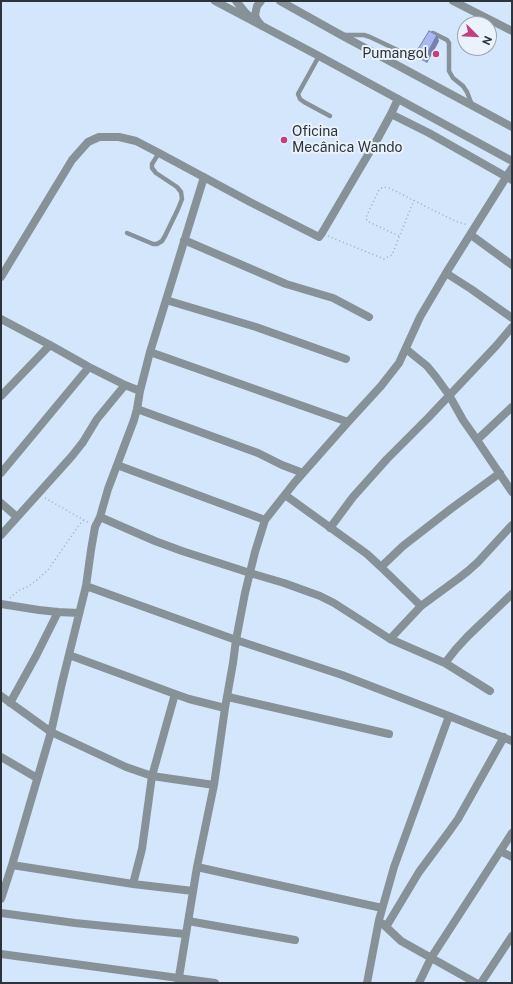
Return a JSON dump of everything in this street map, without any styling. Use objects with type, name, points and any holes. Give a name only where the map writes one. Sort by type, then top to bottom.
[{"type":"street","points":[[214,1],[319,56],[512,161]]},
{"type":"street","points":[[236,1],[245,12],[262,27]]},
{"type":"street","points":[[261,1],[255,10],[255,15],[262,27]]},
{"type":"street","points":[[280,1],[512,127]]},
{"type":"street","points":[[453,1],[512,31]]},
{"type":"street","points":[[1,277],[72,160],[88,142],[99,137],[119,137],[136,141],[319,237],[391,114],[398,99]]},
{"type":"street","points":[[391,114],[429,133],[509,179]]},
{"type":"street","points":[[178,980],[197,867],[214,785],[225,708],[234,663],[236,640],[256,546],[265,520],[303,473],[381,386],[399,363],[416,326],[446,273],[509,179],[512,168]]},
{"type":"street","points":[[1,899],[51,732],[68,655],[86,586],[95,527],[100,517],[108,489],[138,409],[140,391],[150,352],[204,178]]},
{"type":"street","points":[[473,232],[512,265]]},
{"type":"street","points":[[184,240],[286,284],[333,298],[369,317]]},
{"type":"street","points":[[446,273],[512,318]]},
{"type":"street","points":[[166,300],[256,327],[346,359]]},
{"type":"street","points":[[1,319],[89,367],[140,391]]},
{"type":"street","points":[[330,528],[353,497],[387,459],[512,328]]},
{"type":"street","points":[[1,396],[50,345]]},
{"type":"street","points":[[406,349],[427,366],[449,395],[463,420],[512,492]]},
{"type":"street","points":[[150,352],[348,422]]},
{"type":"street","points":[[1,473],[89,367]]},
{"type":"street","points":[[1,535],[78,449],[97,419],[125,385]]},
{"type":"street","points":[[477,440],[512,407]]},
{"type":"street","points":[[138,409],[258,453],[282,466],[303,473]]},
{"type":"street","points":[[117,465],[265,520]]},
{"type":"street","points":[[382,567],[403,546],[500,473]]},
{"type":"street","points":[[285,495],[352,543],[382,567],[420,606]]},
{"type":"street","points":[[1,502],[17,517]]},
{"type":"street","points":[[100,517],[155,540],[209,560],[291,585],[334,603],[390,639],[445,663],[490,691]]},
{"type":"street","points":[[390,639],[420,606],[473,566],[512,525]]},
{"type":"street","points":[[86,586],[236,640],[342,675],[512,741]]},
{"type":"street","points":[[445,663],[468,636],[512,594]]},
{"type":"street","points":[[2,607],[58,612],[79,612]]},
{"type":"street","points":[[10,703],[58,612]]},
{"type":"street","points":[[68,655],[189,699],[225,708]]},
{"type":"street","points":[[133,884],[142,849],[152,776],[175,694]]},
{"type":"street","points":[[1,696],[51,732],[126,767],[152,776],[214,785]]},
{"type":"street","points":[[228,697],[389,734]]},
{"type":"street","points":[[367,983],[379,920],[394,867],[449,716]]},
{"type":"street","points":[[386,927],[422,868],[458,819],[504,737]]},
{"type":"street","points":[[1,757],[37,778]]},
{"type":"street","points":[[419,983],[431,958],[512,833]]},
{"type":"street","points":[[500,850],[512,857]]},
{"type":"street","points":[[12,865],[133,884],[193,891]]},
{"type":"street","points":[[197,867],[382,908]]},
{"type":"street","points":[[1,913],[75,923],[185,934]]},
{"type":"street","points":[[188,920],[295,940]]},
{"type":"street","points":[[379,920],[401,941],[476,983]]},
{"type":"street","points":[[481,983],[512,936]]},
{"type":"street","points":[[1,954],[178,980],[215,983]]},
{"type":"lane","points":[[428,35],[431,32],[447,40],[449,43],[449,71],[453,78],[463,86],[467,92],[472,106]]},
{"type":"lane","points":[[341,35],[364,35],[408,55],[417,53],[421,47]]},
{"type":"lane","points":[[319,56],[298,94],[300,99],[304,102],[330,116]]},
{"type":"lane","points":[[127,233],[154,244],[162,242],[182,200],[181,192],[177,187],[156,173],[152,168],[152,164],[158,152]]},
{"type":"path","points":[[399,236],[369,222],[366,219],[379,190],[383,187],[389,188],[414,200],[473,232]]},
{"type":"path","points":[[322,233],[384,259],[392,255],[414,200]]},
{"type":"path","points":[[38,494],[95,527]]},
{"type":"path","points":[[2,607],[14,594],[34,583],[48,570],[84,520]]},
{"type":"building","points":[[429,31],[437,35],[425,57],[415,52]]},
{"type":"place","name":"Pumangol","points":[[436,54]]},
{"type":"place","name":"Oficina Mecânica Wando","points":[[284,140]]}]
